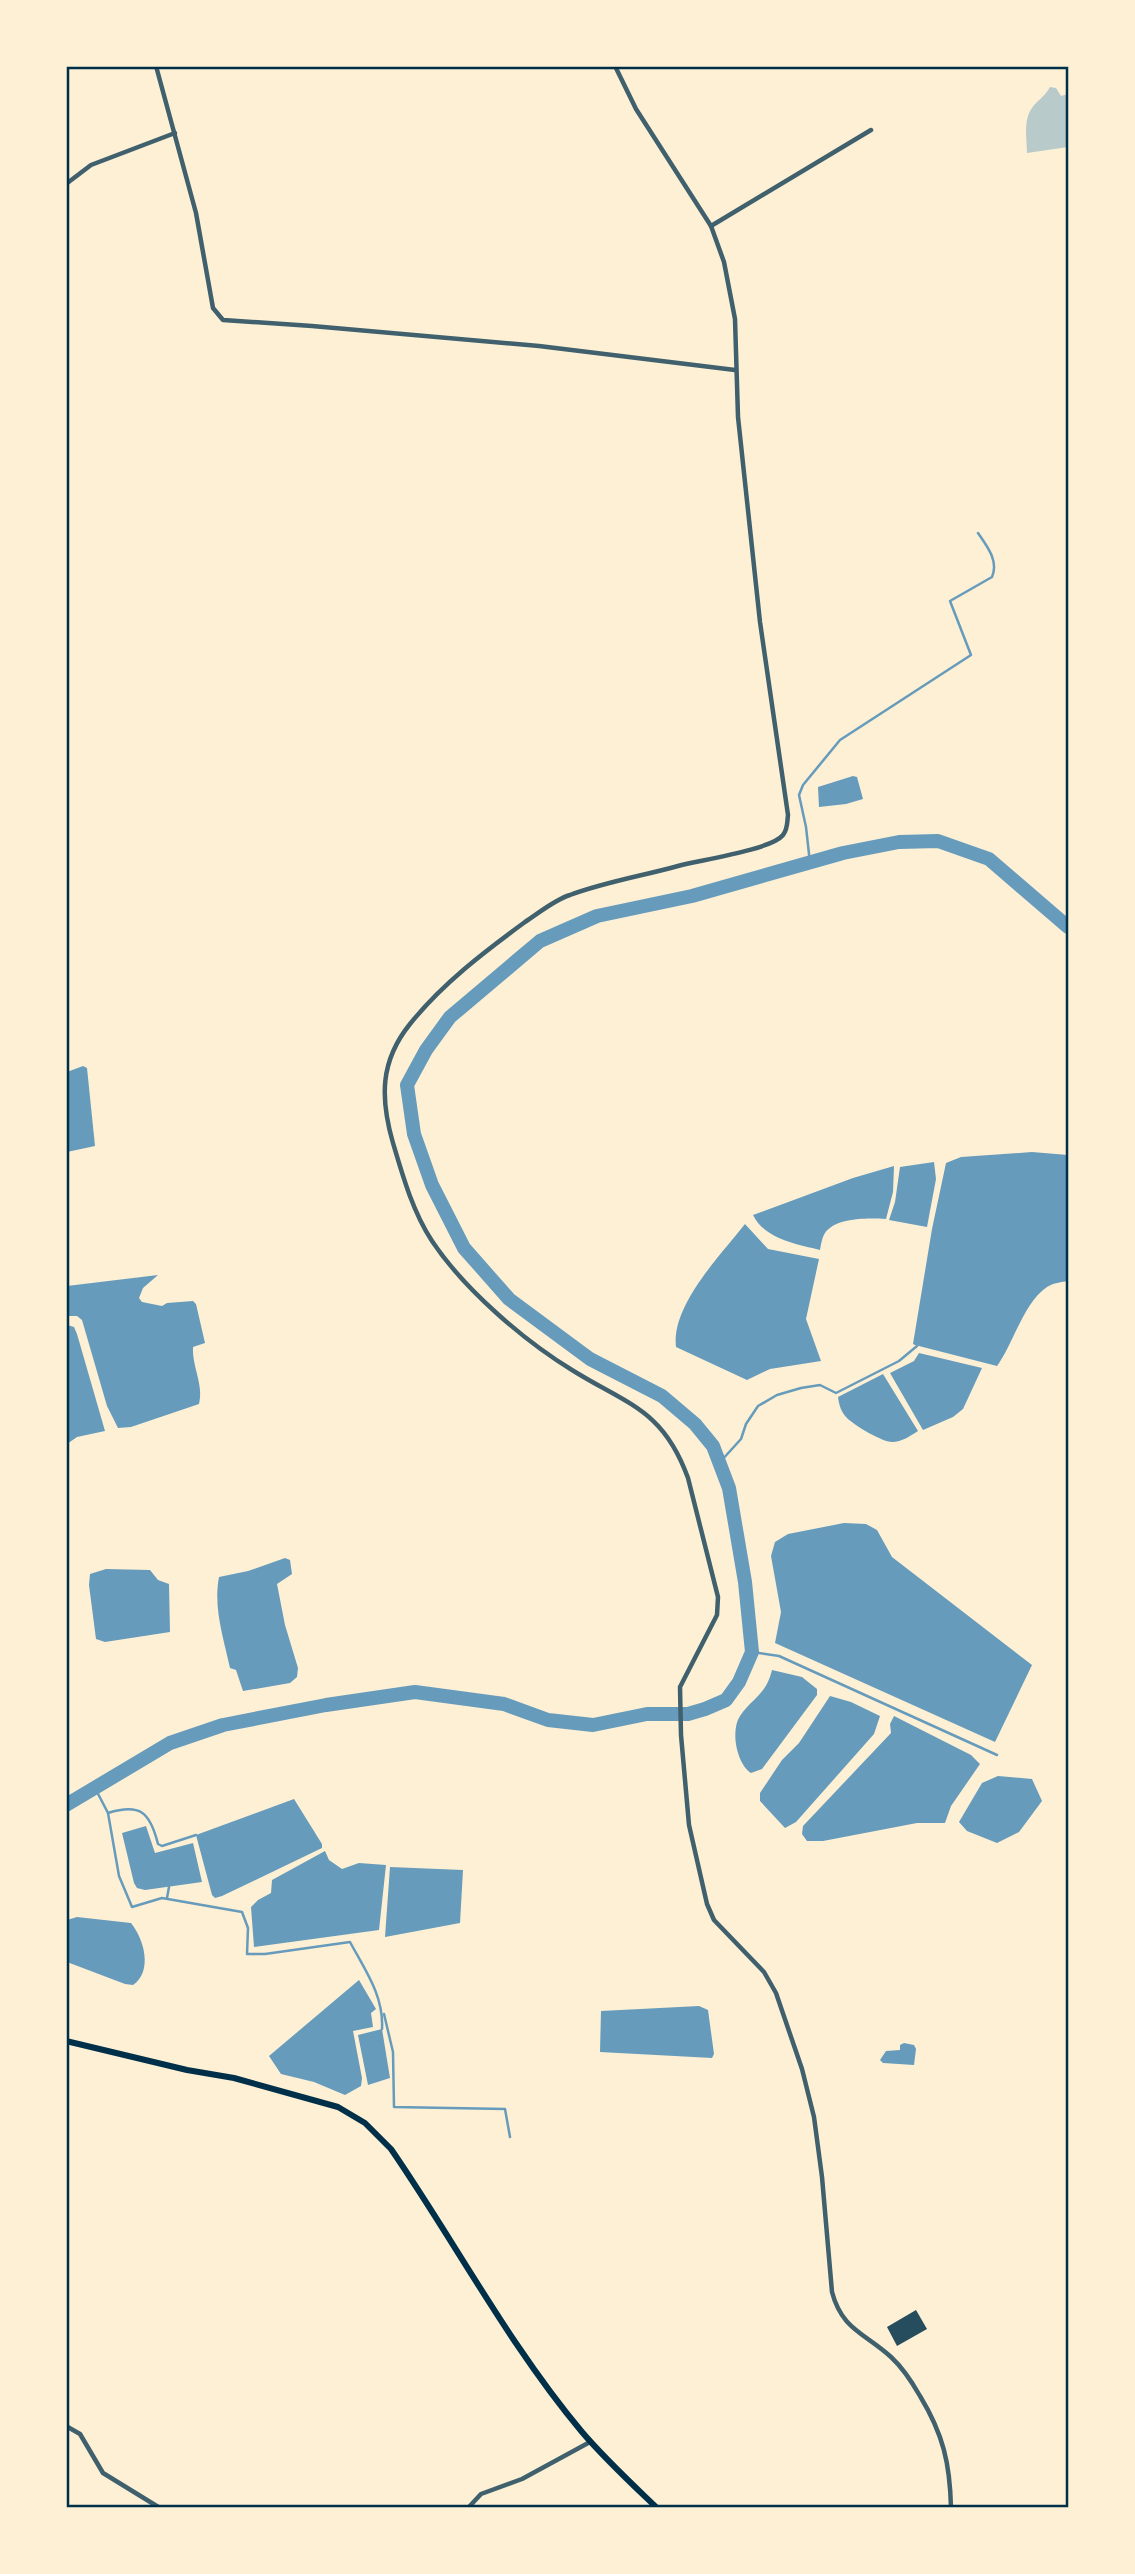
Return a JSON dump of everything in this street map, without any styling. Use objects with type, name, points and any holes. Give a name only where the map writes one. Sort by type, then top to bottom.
[{"type":"main road","points":[[66,2041],[187,2070],[234,2077],[338,2106],[352,2113],[391,2150],[429,2204],[515,2340],[591,2441],[657,2508]]},
{"type":"street","points":[[156,66],[196,213],[214,308],[223,320],[538,346],[735,370]]},
{"type":"street","points":[[615,66],[636,109],[711,226],[724,262],[736,327],[735,370],[760,622],[788,815],[787,828],[782,837],[755,848],[567,895],[473,960],[416,1017],[394,1047],[386,1070],[386,1113],[391,1138],[411,1198],[433,1242],[460,1277],[483,1301],[543,1350],[572,1370],[632,1402],[658,1424],[674,1444],[688,1478],[718,1597],[717,1615],[680,1687],[681,1735],[689,1825],[706,1904],[714,1920],[764,1972],[776,1993],[808,2091],[822,2177],[832,2292],[836,2307],[846,2323],[894,2359],[913,2383],[931,2413],[947,2456],[951,2508]]},
{"type":"street","points":[[711,226],[870,130]]},
{"type":"street","points":[[66,184],[91,165],[175,133]]},
{"type":"street","points":[[66,2426],[80,2434],[103,2473],[160,2508]]},
{"type":"street","points":[[468,2508],[481,2494],[522,2479],[561,2460],[591,2441]]},
{"type":"shaded area","points":[[1050,87],[1056,88],[1061,96],[1068,94],[1068,147],[1027,153],[1027,118],[1034,105]]},
{"type":"water","points":[[857,777],[863,799],[819,807],[818,787]]},
{"type":"water","points":[[83,1066],[87,1068],[95,1146],[67,1152],[67,1072]]},
{"type":"water","points":[[1032,1152],[1068,1155],[1068,1281],[1049,1286],[1039,1294],[1025,1313],[997,1366],[913,1344],[946,1163],[961,1157]]},
{"type":"water","points":[[934,1162],[936,1179],[927,1227],[889,1220],[895,1202],[900,1167]]},
{"type":"water","points":[[894,1166],[893,1192],[886,1219],[853,1220],[837,1224],[825,1233],[820,1250],[791,1243],[773,1235],[758,1223],[753,1215],[853,1178]]},
{"type":"water","points":[[745,1224],[768,1249],[819,1259],[806,1319],[821,1361],[770,1369],[747,1380],[676,1347],[681,1314],[689,1298],[711,1265]]},
{"type":"water","points":[[158,1275],[143,1288],[139,1298],[142,1302],[162,1306],[167,1303],[193,1301],[196,1304],[205,1343],[193,1347],[200,1390],[199,1404],[131,1427],[118,1428],[107,1406],[82,1320],[77,1316],[67,1316],[67,1286]]},
{"type":"water","points":[[67,1325],[74,1327],[77,1334],[105,1431],[77,1437],[67,1444]]},
{"type":"water","points":[[919,1353],[982,1368],[963,1409],[953,1417],[923,1430],[890,1373],[914,1361]]},
{"type":"water","points":[[883,1374],[918,1431],[896,1442],[887,1441],[862,1429],[843,1413],[838,1400],[838,1397]]},
{"type":"water","points":[[844,1523],[866,1524],[877,1530],[892,1557],[1032,1665],[995,1742],[775,1643],[781,1612],[771,1556],[775,1542],[788,1534]]},
{"type":"water","points":[[285,1558],[290,1560],[292,1574],[277,1584],[285,1625],[298,1668],[297,1677],[290,1683],[243,1691],[236,1670],[230,1668],[222,1635],[217,1600],[219,1577],[248,1571]]},
{"type":"water","points":[[106,1569],[150,1570],[158,1580],[169,1584],[170,1632],[105,1642],[96,1639],[90,1574]]},
{"type":"water","points":[[772,1670],[802,1677],[817,1689],[817,1695],[762,1769],[751,1773],[746,1769],[736,1747],[737,1722],[763,1691]]},
{"type":"water","points":[[830,1696],[851,1702],[880,1716],[874,1734],[796,1822],[785,1828],[760,1801],[760,1793],[782,1760],[799,1743]]},
{"type":"water","points":[[894,1716],[971,1755],[980,1764],[951,1806],[945,1823],[917,1823],[823,1841],[807,1841],[802,1834],[803,1826],[891,1733],[890,1724]]},
{"type":"water","points":[[998,1776],[1032,1779],[1042,1801],[1019,1832],[997,1843],[967,1831],[959,1822],[982,1783]]},
{"type":"water","points":[[294,1799],[322,1848],[215,1898],[196,1835]]},
{"type":"water","points":[[146,1826],[155,1853],[193,1843],[202,1882],[145,1890],[137,1888],[122,1833]]},
{"type":"water","points":[[325,1851],[329,1860],[342,1869],[359,1863],[386,1865],[379,1930],[254,1947],[251,1907],[271,1893],[272,1880]]},
{"type":"water","points":[[390,1867],[463,1870],[460,1923],[385,1937]]},
{"type":"water","points":[[77,1917],[131,1923],[140,1937],[145,1963],[143,1972],[133,1985],[67,1962],[67,1920]]},
{"type":"water","points":[[359,1980],[376,2009],[371,2013],[373,2027],[353,2031],[362,2078],[361,2086],[345,2095],[314,2082],[281,2074],[269,2056]]},
{"type":"water","points":[[699,2006],[708,2010],[714,2054],[712,2058],[600,2052],[601,2011]]},
{"type":"water","points":[[382,2029],[390,2078],[368,2085],[358,2035]]},
{"type":"water","points":[[900,2045],[914,2045],[916,2049],[914,2065],[883,2063],[880,2060],[886,2051],[900,2050]]},
{"type":"building","points":[[916,2310],[927,2329],[897,2346],[887,2327]]},
{"type":"waterway","points":[[810,863],[799,795],[803,785],[840,740],[971,655],[950,601],[992,577],[993,559],[978,533]]},
{"type":"waterway","points":[[66,1805],[170,1743],[223,1725],[326,1705],[415,1692],[504,1704],[548,1720],[593,1725],[647,1714],[688,1714],[726,1700],[739,1682],[752,1652],[745,1582],[729,1488],[713,1446],[695,1424],[662,1396],[590,1359],[509,1299],[464,1248],[432,1185],[414,1134],[407,1085],[426,1050],[450,1017],[540,941],[597,916],[692,896],[843,853],[899,842],[938,841],[989,859],[1068,927]]},
{"type":"waterway","points":[[721,1461],[741,1439],[746,1424],[758,1406],[777,1395],[801,1388],[820,1385],[836,1393],[899,1361],[917,1346]]},
{"type":"waterway","points":[[752,1652],[779,1656],[997,1755]]},
{"type":"waterway","points":[[95,1788],[108,1813],[119,1876],[132,1907],[162,1898],[242,1912],[248,1928],[247,1954],[350,1942],[377,1994],[382,2029]]},
{"type":"waterway","points":[[108,1813],[128,1809],[142,1813],[151,1824],[158,1844],[162,1846],[196,1835]]},
{"type":"waterway","points":[[167,1898],[169,1887]]},
{"type":"waterway","points":[[384,2014],[393,2052],[394,2107],[505,2109],[510,2137]]}]
